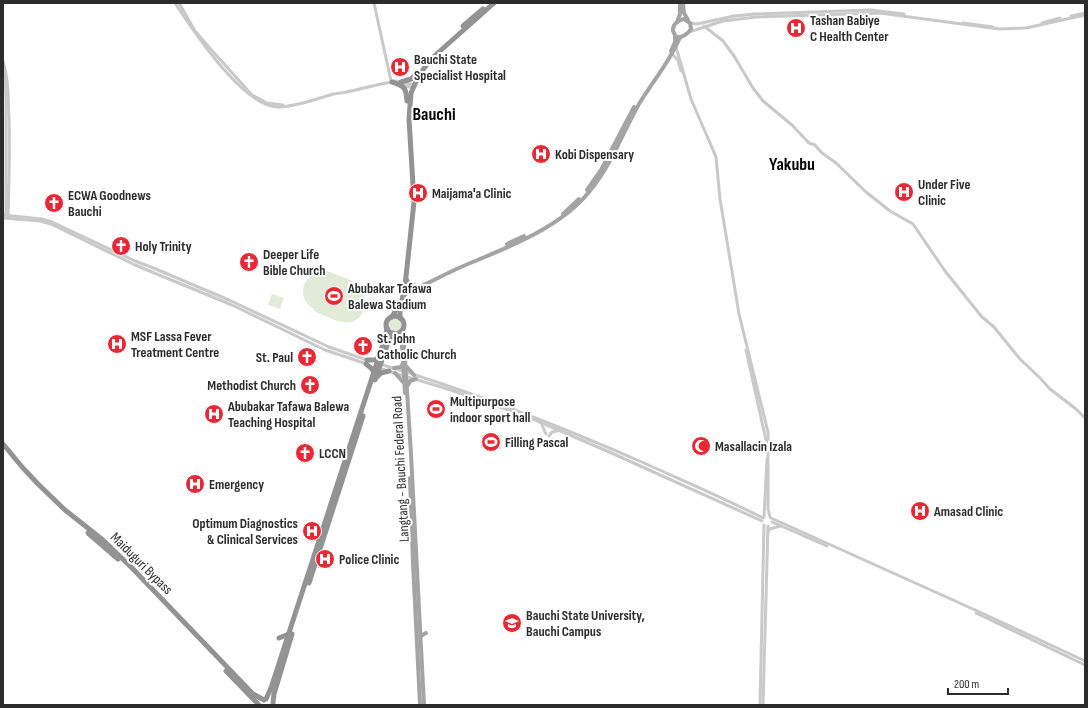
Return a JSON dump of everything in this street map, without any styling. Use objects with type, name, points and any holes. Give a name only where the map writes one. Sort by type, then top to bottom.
[{"type":"highway","points":[[401,82],[409,80],[416,74],[429,58],[490,3]]},
{"type":"highway","points":[[387,328],[389,331],[398,333],[403,328],[403,323],[400,318],[400,309],[406,276],[414,202],[409,119],[409,100],[412,86],[431,59],[494,3]]},
{"type":"highway","points":[[407,101],[416,74]]},
{"type":"highway","points":[[348,457],[375,379],[379,356],[385,338],[387,321],[397,310],[403,294],[412,202],[406,112],[407,93],[402,86],[392,82]]},
{"type":"highway","points":[[406,276],[409,285],[415,286]]},
{"type":"highway","points":[[392,317],[396,316],[400,318]]},
{"type":"highway","points":[[273,704],[274,694],[297,617],[377,367],[394,333]]},
{"type":"highway","points":[[377,367],[371,368],[366,362],[375,360],[379,356]]},
{"type":"highway","points":[[375,379],[381,373],[393,371]]},
{"type":"highway","name":"Maiduguri Bypass","points":[[3,444],[48,494],[77,520],[103,540],[134,569],[262,702]]},
{"type":"highway","name":"Maiduguri Bypass","points":[[3,449],[28,479],[131,570],[262,702]]},
{"type":"highway","points":[[262,702],[271,688],[321,535],[333,503]]},
{"type":"highway","points":[[312,539],[321,535]]},
{"type":"highway","points":[[279,638],[289,634]]},
{"type":"highway","points":[[262,702],[271,700],[273,704]]},
{"type":"main road","points":[[403,294],[415,286],[525,236],[555,219],[576,202],[587,190],[601,170],[636,104],[674,45],[675,36],[672,29],[680,14],[680,3]]},
{"type":"main road","points":[[675,36],[680,37],[688,33],[691,29],[689,21],[684,13],[683,3]]},
{"type":"main road","points":[[677,22],[683,19],[689,21]]},
{"type":"main road","points":[[403,294],[519,242],[556,222],[576,206],[604,172],[638,106],[672,54],[680,37]]},
{"type":"main road","name":"Langtang - Bauchi Federal Road","points":[[403,328],[404,364]]},
{"type":"main road","name":"Langtang - Bauchi Federal Road","points":[[394,333],[402,345],[406,387],[420,705]]},
{"type":"main road","points":[[404,364],[415,377],[406,387],[400,377],[393,371],[404,364]]},
{"type":"main road","name":"Langtang - Bauchi Federal Road","points":[[414,563],[424,705]]},
{"type":"main road","points":[[419,637],[426,633]]},
{"type":"street","points":[[175,3],[194,33],[233,78],[252,97],[266,105],[280,108],[334,94],[392,82],[412,86]]},
{"type":"street","points":[[178,3],[196,31],[208,46],[252,95],[267,103],[290,105],[349,90],[392,82],[401,82],[412,86]]},
{"type":"street","points":[[374,3],[392,82]]},
{"type":"street","points":[[689,21],[697,24],[734,16],[755,14],[871,10],[990,26],[1012,27],[1038,24],[1085,14]]},
{"type":"street","points":[[688,33],[704,26],[736,19],[880,13],[985,28],[1011,29],[1036,26],[1085,14]]},
{"type":"street","points":[[704,26],[716,35],[728,48],[749,82],[763,101],[782,116],[809,143],[815,145],[822,153],[836,163],[879,202],[890,211],[913,224],[945,270],[982,317],[994,327],[1030,369],[1050,389],[1070,403],[1085,418]]},
{"type":"street","points":[[676,47],[690,100],[716,157],[720,199],[738,314],[768,432],[768,509],[771,519],[780,526],[954,602],[1085,665]]},
{"type":"street","points":[[672,54],[678,60],[689,100],[714,158],[734,299],[767,446],[765,507],[763,518],[768,532],[763,705]]},
{"type":"street","points":[[3,61],[6,70],[8,87],[9,144],[6,214]]},
{"type":"street","points":[[3,68],[6,82],[6,214]]},
{"type":"street","points":[[6,214],[42,219],[52,222],[135,261],[377,367],[452,388],[589,439],[763,518]]},
{"type":"street","points":[[6,214],[15,216]]},
{"type":"street","points":[[6,214],[51,224],[135,265],[228,301]]},
{"type":"street","points":[[377,367],[393,371]]},
{"type":"street","points":[[513,411],[763,518],[767,516],[978,611],[1085,662]]},
{"type":"street","points":[[541,424],[547,435],[552,432],[559,431]]},
{"type":"street","points":[[752,512],[760,512],[765,507]]},
{"type":"street","points":[[760,705],[766,525],[771,519]]},
{"type":"street","points":[[768,532],[770,529],[780,526]]},
{"type":"green space","name":"Abubakar Tafawa Balewa Stadium","points":[[324,270],[359,283],[358,285],[365,297],[365,304],[361,315],[356,320],[345,322],[332,319],[314,311],[314,309],[304,299],[303,293],[306,282],[310,277],[323,272]]},
{"type":"green space","points":[[272,294],[284,298],[280,309],[268,305]]},
{"type":"green space","points":[[392,318],[398,318],[402,322],[402,328],[398,332],[392,332],[388,328],[388,322]]},
{"type":"green space","name":"Filling Pascal","points":[[481,434],[502,435],[501,449],[481,448]]},
{"type":"place","name":"Tashan Babiye C Health Center","points":[[796,28]]},
{"type":"place","name":"Bauchi State Specialist Hospital","points":[[400,67]]},
{"type":"place","name":"Kobi Dispensary","points":[[541,154]]},
{"type":"place","name":"Under Five Clinic","points":[[904,192]]},
{"type":"place","name":"Maijama'a Clinic","points":[[418,193]]},
{"type":"place","name":"ECWA Goodnews Bauchi","points":[[54,203]]},
{"type":"place","name":"Holy Trinity","points":[[121,246]]},
{"type":"place","name":"Deeper Life Bible Church","points":[[249,262]]},
{"type":"place","name":"Abubakar Tafawa Balewa Stadium","points":[[334,296]]},
{"type":"place","name":"MSF Lassa Fever Treatment Centre","points":[[117,344]]},
{"type":"place","name":"St. John Catholic Church","points":[[363,346]]},
{"type":"place","name":"St. Paul","points":[[307,357]]},
{"type":"place","name":"Methodist Church","points":[[310,385]]},
{"type":"place","name":"Multipurpose indoor sport hall","points":[[436,409]]},
{"type":"place","name":"Abubakar Tafawa Balewa Teaching Hospital","points":[[214,414]]},
{"type":"place","name":"Filling Pascal","points":[[491,442]]},
{"type":"place","name":"Masallacin Izala","points":[[701,446]]},
{"type":"place","name":"LCCN","points":[[305,453]]},
{"type":"place","name":"Emergency","points":[[195,484]]},
{"type":"place","name":"Amasad Clinic","points":[[920,511]]},
{"type":"place","name":"Optimum Diagnostics & Clinical Services","points":[[312,531]]},
{"type":"place","name":"Police Clinic","points":[[325,559]]},
{"type":"place","name":"Bauchi State University, Bauchi Campus","points":[[512,623]]},
{"type":"district","name":"Bauchi","points":[[434,114]]},
{"type":"district","name":"Yakubu","points":[[792,164]]}]
